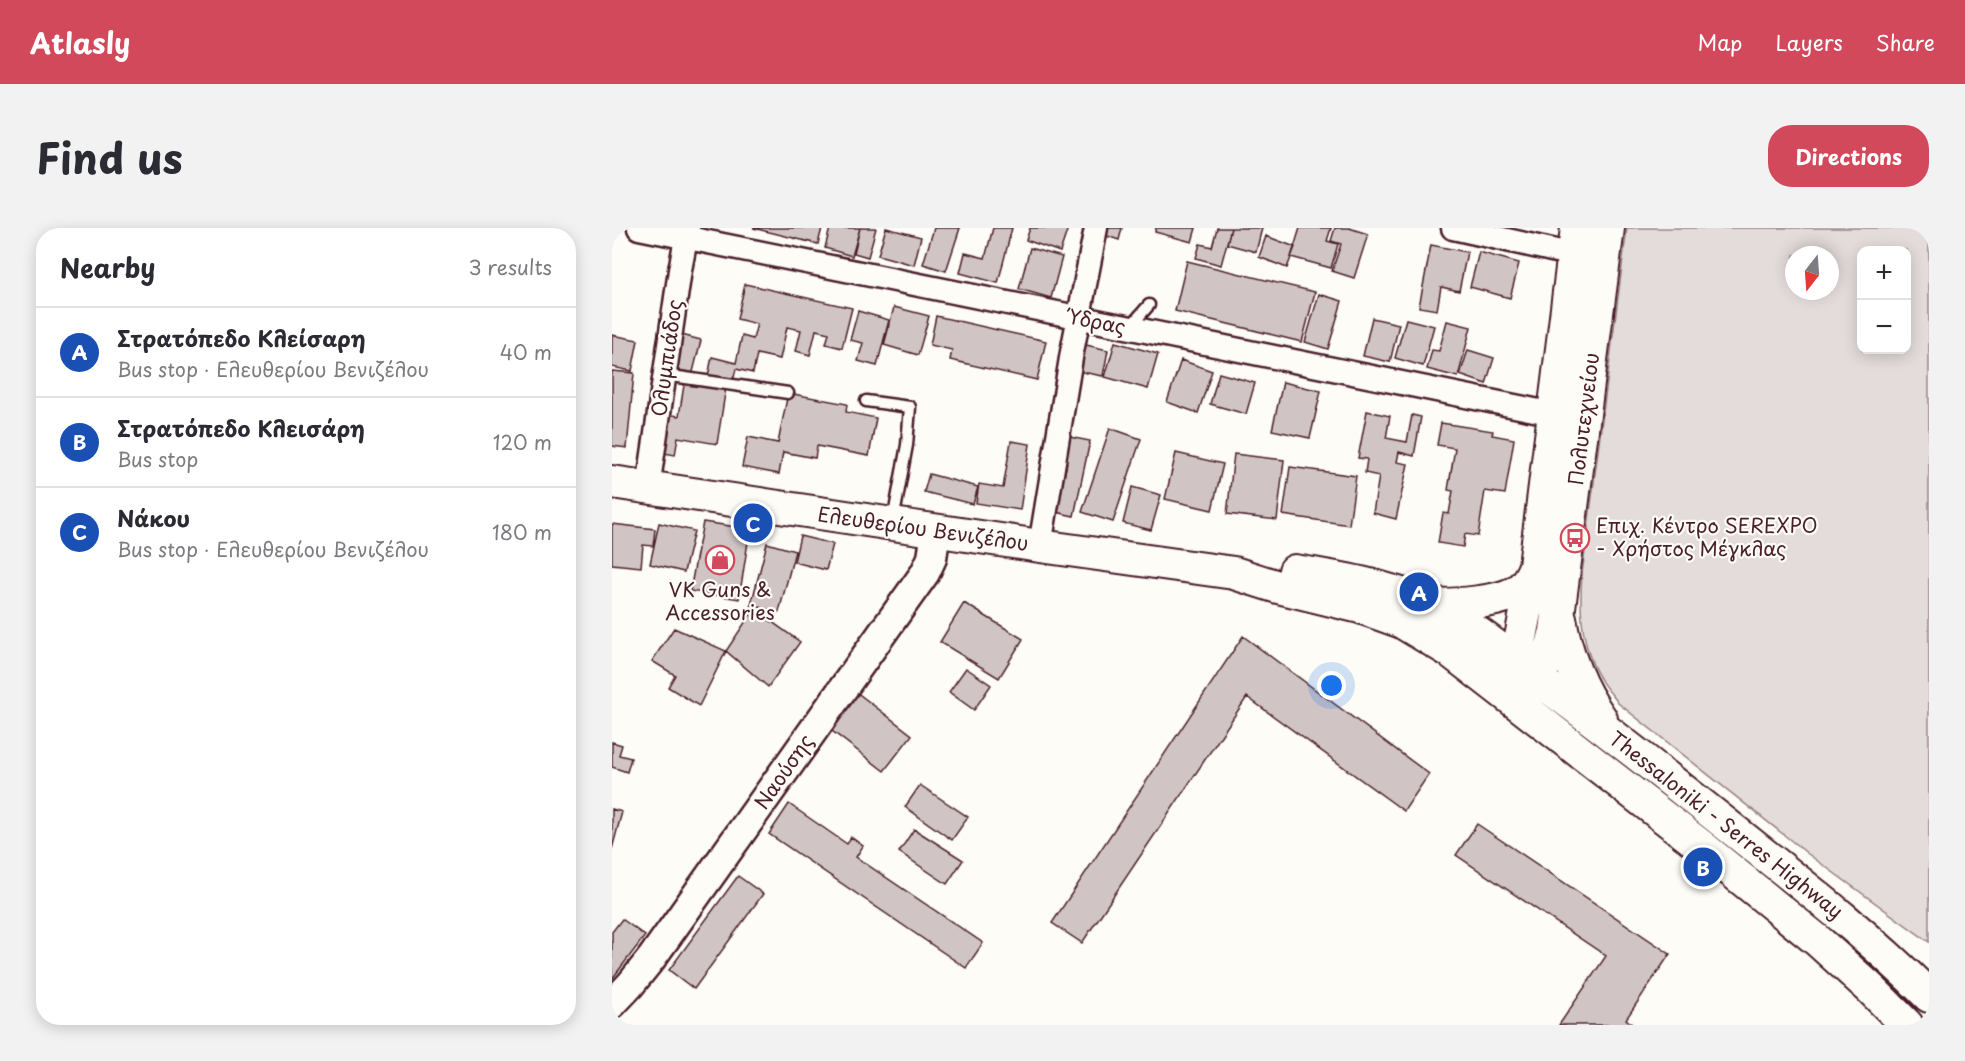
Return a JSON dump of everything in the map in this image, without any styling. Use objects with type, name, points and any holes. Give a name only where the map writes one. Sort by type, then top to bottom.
[{"type":"main road","name":"Πολυτεχνείου","points":[[1527,671],[1555,638],[1608,228]]},
{"type":"main road","name":"Πολυτεχνείου","points":[[1527,671],[1535,566],[1576,242]]},
{"type":"main road","name":"Ελευθερίου Βενιζέλου","points":[[612,482],[893,525],[1234,573],[1278,587],[1360,607],[1401,622],[1450,651],[1510,697]]},
{"type":"main road","points":[[1427,604],[1467,604],[1513,594],[1523,586],[1535,566]]},
{"type":"main road","name":"Ελευθερίου Βενιζέλου","points":[[1234,573],[1281,570],[1297,572],[1365,585],[1427,604],[1452,617],[1527,671]]},
{"type":"main road","points":[[1559,610],[1565,642],[1580,683],[1593,708],[1612,734]]},
{"type":"main road","points":[[1510,697],[1527,671]]},
{"type":"main road","name":"Thessaloniki - Serres Highway","points":[[1527,671],[1612,734],[1853,926],[1929,996]]},
{"type":"main road","name":"Thessaloniki - Serres Highway","points":[[1510,697],[1817,940],[1907,1025]]},
{"type":"street","name":"Ύδρας","points":[[639,228],[687,233],[1078,318],[1554,414]]},
{"type":"street","points":[[1040,546],[1078,318],[1096,228]]},
{"type":"street","points":[[1453,228],[1576,242]]},
{"type":"street","name":"Ολυμπιάδος","points":[[648,488],[687,233]]},
{"type":"street","name":"Ναούσης","points":[[612,1004],[646,965],[926,573],[932,558],[936,531]]},
{"type":"lane","points":[[1129,328],[1149,305]]},
{"type":"lane","points":[[664,375],[788,393]]},
{"type":"lane","points":[[866,400],[910,407],[904,464],[893,525]]},
{"type":"shaded area","points":[[1627,228],[1929,228],[1929,942],[1808,854],[1618,703],[1603,683],[1589,655],[1585,642],[1581,601],[1582,574]]},
{"type":"building","points":[[753,228],[822,228],[818,244]]},
{"type":"building","points":[[830,228],[860,228],[852,256],[825,248]]},
{"type":"building","points":[[860,228],[876,228],[868,257],[854,253]]},
{"type":"building","points":[[886,228],[921,237],[914,265],[878,255]]},
{"type":"building","points":[[934,228],[960,228],[946,271],[923,264]]},
{"type":"building","points":[[993,228],[1012,228],[998,283],[960,273],[965,253],[985,258]]},
{"type":"building","points":[[1030,228],[1068,228],[1060,252],[1026,240]]},
{"type":"building","points":[[1096,228],[1122,228],[1119,240],[1095,232]]},
{"type":"building","points":[[1156,228],[1196,228],[1192,242],[1155,232]]},
{"type":"building","points":[[1217,228],[1231,228],[1221,265],[1196,258],[1200,244],[1212,247]]},
{"type":"building","points":[[1231,228],[1262,228],[1256,252],[1227,244]]},
{"type":"building","points":[[1300,228],[1331,228],[1327,241],[1338,244],[1331,268],[1291,257]]},
{"type":"building","points":[[1335,228],[1349,228],[1368,234],[1354,278],[1332,271],[1341,244],[1331,241]]},
{"type":"building","points":[[1266,236],[1295,247],[1287,268],[1259,257]]},
{"type":"building","points":[[1431,245],[1467,252],[1459,291],[1441,287],[1437,310],[1419,307]]},
{"type":"building","points":[[1030,248],[1062,257],[1051,298],[1019,289]]},
{"type":"building","points":[[1479,252],[1519,263],[1510,298],[1470,287]]},
{"type":"building","points":[[1187,261],[1315,292],[1302,342],[1175,311]]},
{"type":"building","points":[[745,284],[852,308],[842,348],[826,344],[829,333],[816,330],[810,355],[796,351],[801,330],[787,327],[780,359],[757,354],[753,373],[736,369],[733,381],[708,376],[712,357],[736,363],[742,336],[753,339],[757,324],[737,319]]},
{"type":"building","points":[[1319,294],[1342,301],[1328,349],[1305,342]]},
{"type":"building","points":[[894,307],[929,316],[918,355],[884,345]]},
{"type":"building","points":[[858,311],[889,320],[877,366],[858,361],[863,343],[850,340]]},
{"type":"building","points":[[936,316],[1046,341],[1037,380],[950,360],[952,350],[930,345]]},
{"type":"building","points":[[1372,318],[1399,324],[1390,362],[1363,356]]},
{"type":"building","points":[[1406,319],[1434,326],[1423,366],[1395,358]]},
{"type":"building","points":[[1447,321],[1471,327],[1458,377],[1427,369],[1432,350],[1439,351]]},
{"type":"building","points":[[674,333],[701,340],[692,376],[666,366]]},
{"type":"building","points":[[612,335],[638,340],[632,371],[612,367]]},
{"type":"building","points":[[1115,342],[1158,354],[1148,389],[1105,377]]},
{"type":"building","points":[[1082,344],[1108,350],[1103,376],[1077,371]]},
{"type":"building","points":[[1468,350],[1494,358],[1486,384],[1460,375]]},
{"type":"building","points":[[1181,360],[1212,371],[1198,413],[1167,402]]},
{"type":"building","points":[[612,371],[634,373],[627,448],[612,446]]},
{"type":"building","points":[[1219,373],[1255,383],[1246,414],[1210,404]]},
{"type":"building","points":[[685,379],[726,387],[717,444],[678,437],[675,455],[653,451],[659,413],[679,416]]},
{"type":"building","points":[[1283,382],[1321,391],[1310,438],[1272,430]]},
{"type":"building","points":[[788,393],[847,404],[846,412],[876,418],[869,456],[817,446],[815,458],[783,452],[779,474],[742,467],[748,437],[778,443]]},
{"type":"building","points":[[1367,411],[1390,416],[1386,438],[1407,442],[1412,415],[1421,417],[1414,456],[1399,452],[1397,462],[1408,464],[1396,519],[1373,513],[1379,476],[1365,473],[1367,459],[1358,458]]},
{"type":"building","points":[[1441,423],[1493,431],[1492,435],[1514,439],[1505,494],[1485,491],[1478,536],[1465,534],[1463,547],[1438,543],[1443,513],[1449,514],[1453,491],[1448,490],[1455,448],[1437,445]]},
{"type":"building","points":[[1110,428],[1141,439],[1113,522],[1082,512]]},
{"type":"building","points":[[1059,435],[1090,441],[1074,516],[1046,510],[1051,480],[1063,481],[1067,463],[1054,458]]},
{"type":"building","points":[[1011,441],[1030,444],[1020,510],[976,503],[979,484],[1003,488]]},
{"type":"building","points":[[1176,453],[1223,464],[1212,510],[1165,499]]},
{"type":"building","points":[[1234,454],[1284,460],[1277,520],[1227,514]]},
{"type":"building","points":[[1290,467],[1356,476],[1349,525],[1283,515]]},
{"type":"building","points":[[929,474],[978,487],[973,504],[924,492]]},
{"type":"building","points":[[1132,487],[1161,495],[1151,530],[1123,523]]},
{"type":"building","name":"VK Guns & Accessories","points":[[703,522],[750,529],[739,599],[690,591]]},
{"type":"building","points":[[659,523],[694,531],[684,572],[650,564]]},
{"type":"building","points":[[612,524],[655,529],[653,546],[643,545],[641,567],[612,564]]},
{"type":"building","points":[[800,536],[833,544],[826,570],[794,562]]},
{"type":"building","points":[[767,543],[795,551],[779,612],[751,605]]},
{"type":"building","points":[[964,603],[1023,639],[999,678],[940,642]]},
{"type":"building","points":[[754,609],[800,642],[768,687],[726,651]]},
{"type":"building","points":[[674,628],[726,651],[699,706],[668,687],[675,675],[652,661]]},
{"type":"building","points":[[1243,636],[1429,774],[1404,811],[1247,697],[1082,943],[1052,923]]},
{"type":"building","points":[[966,668],[991,685],[974,710],[949,692]]},
{"type":"building","points":[[851,688],[912,735],[884,771],[823,724]]},
{"type":"building","points":[[612,742],[622,745],[619,755],[631,758],[627,772],[612,767]]},
{"type":"building","points":[[920,785],[968,817],[952,840],[905,807]]},
{"type":"building","points":[[789,804],[847,844],[851,837],[863,846],[856,857],[983,943],[966,968],[769,834]]},
{"type":"building","points":[[612,809],[622,812],[612,849]]},
{"type":"building","points":[[1477,824],[1670,954],[1626,1019],[1631,1023],[1629,1025],[1559,1025],[1606,956],[1456,855]]},
{"type":"building","points":[[914,829],[963,860],[947,884],[899,852]]},
{"type":"building","points":[[738,876],[763,894],[694,989],[669,970]]},
{"type":"building","points":[[622,919],[645,936],[612,979],[612,932]]},
{"type":"place","name":"Νάκου","points":[[753,523]]},
{"type":"place","name":"Επιχ. Κέντρο SEREXPO - Χρήστος Μέγκλας","points":[[1575,538]]},
{"type":"place","name":"VK Guns & Accessories","points":[[720,560]]},
{"type":"place","name":"Στρατόπεδο Κλείσαρη","points":[[1419,592]]},
{"type":"place","name":"Στρατόπεδο Κλεισάρη","points":[[1703,867]]}]
